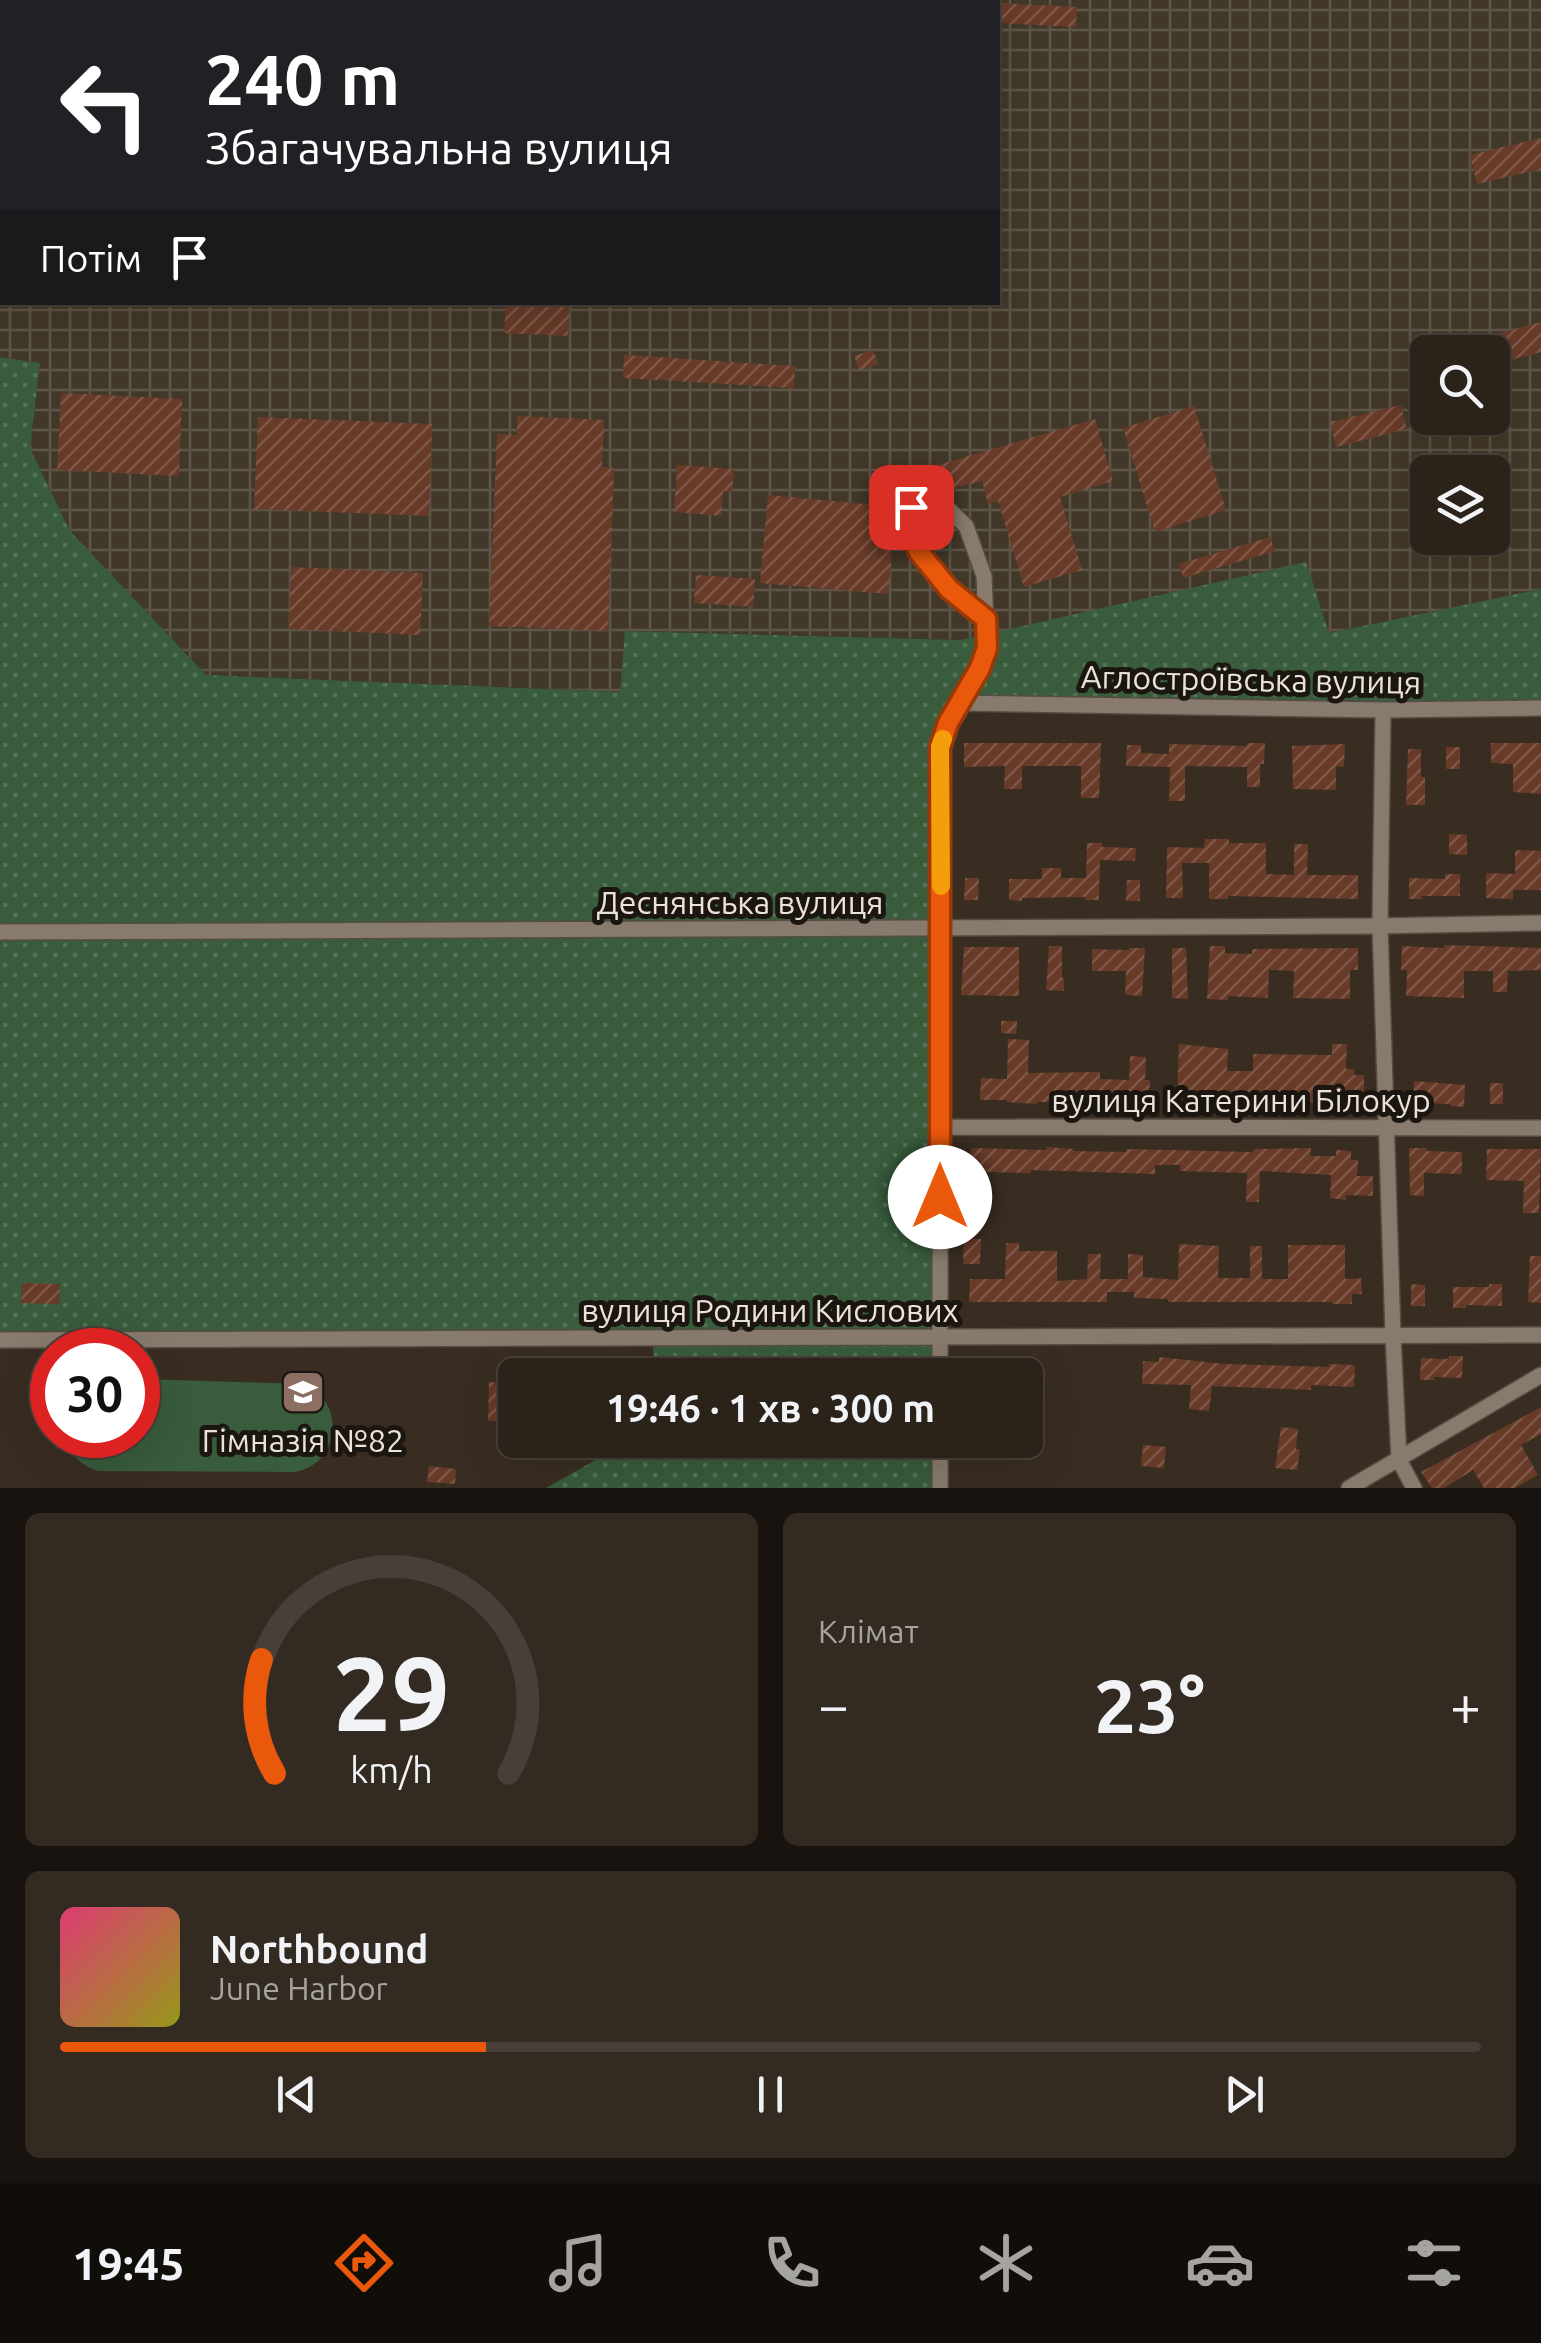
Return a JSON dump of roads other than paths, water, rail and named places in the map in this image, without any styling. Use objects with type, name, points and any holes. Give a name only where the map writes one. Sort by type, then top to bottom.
[{"type":"street","points":[[940,1358],[940,747],[948,723],[980,668],[987,648],[986,619],[984,576],[966,526],[944,505],[924,495],[911,507],[906,529],[934,573],[986,619]]},
{"type":"street","name":"Аглостроївська вулиця","points":[[960,702],[1383,710],[1541,708]]},
{"type":"street","points":[[1383,710],[1380,926],[1399,1460],[1414,1488]]},
{"type":"street","name":"Деснянська вулиця","points":[[0,932],[1541,923]]},
{"type":"street","name":"вулиця Катерини Білокур","points":[[941,1127],[1541,1128]]},
{"type":"street","name":"вулиця Родини Кислових","points":[[0,1340],[1541,1335]]},
{"type":"street","points":[[1349,1488],[1541,1375]]},
{"type":"street","points":[[940,1458],[940,1488]]},
{"type":"place","name":"Гімназія №82","points":[[303,1392]]}]
